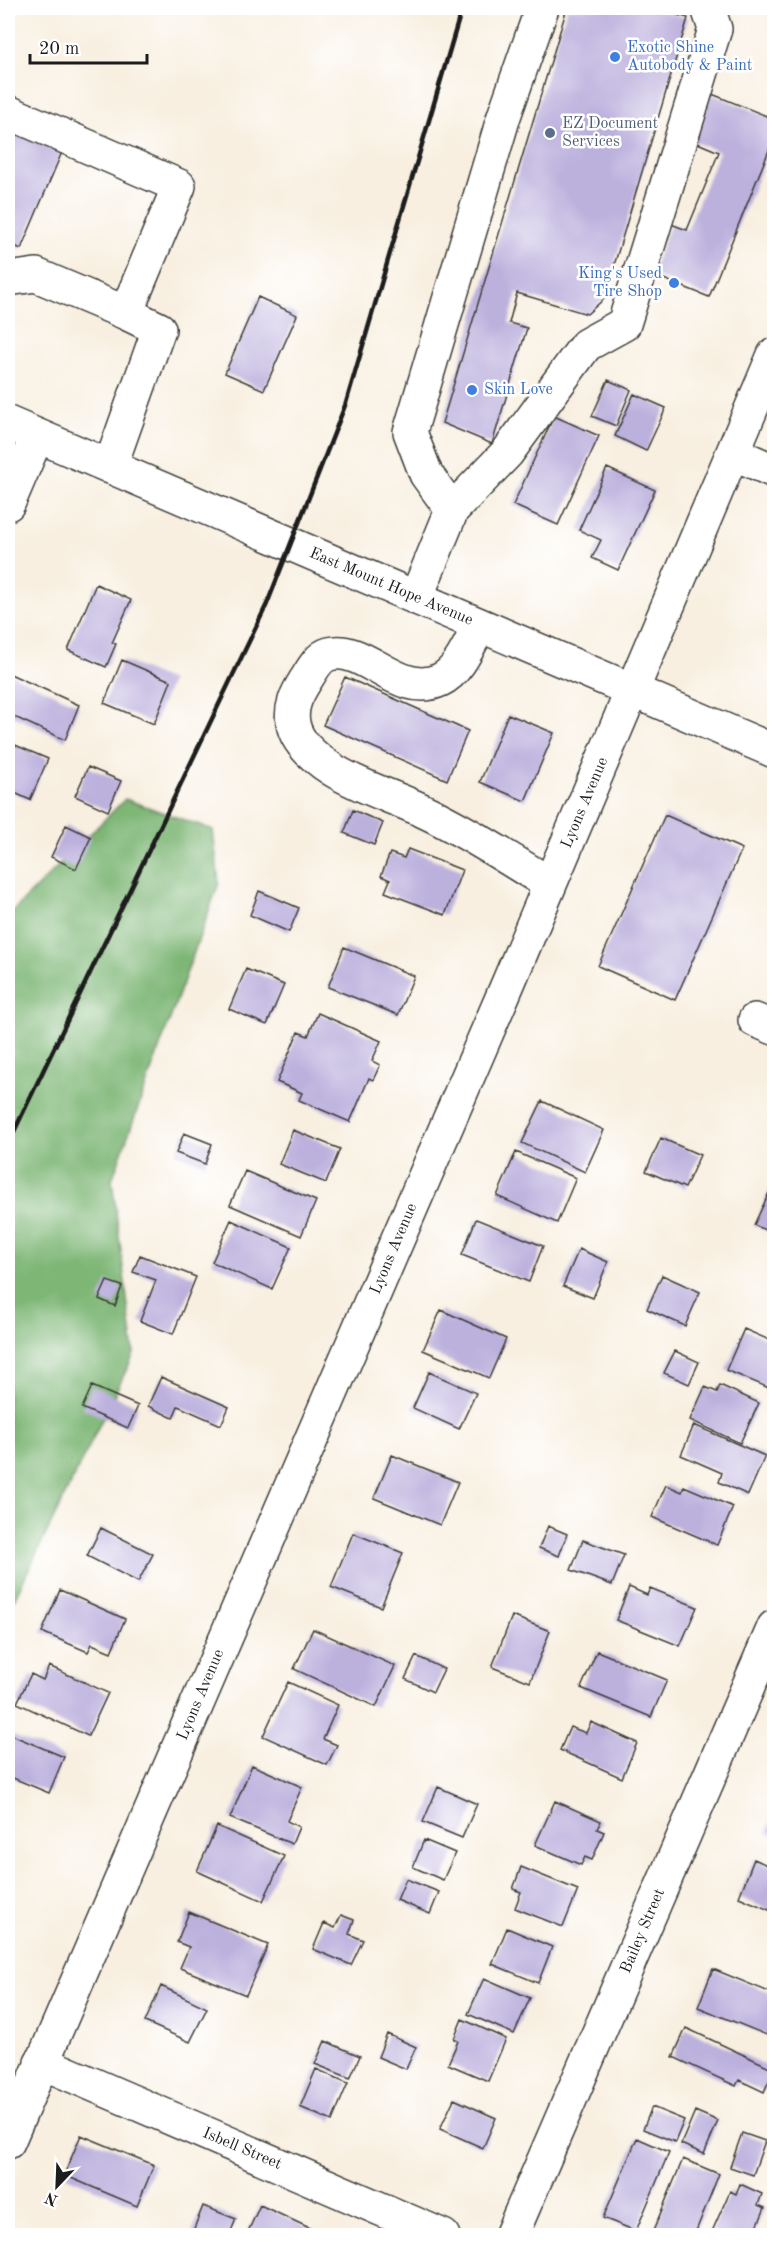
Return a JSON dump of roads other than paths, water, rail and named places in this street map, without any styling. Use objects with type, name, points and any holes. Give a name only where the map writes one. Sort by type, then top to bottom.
[{"type":"street","points":[[452,510],[426,474],[410,432],[504,116],[542,8]]},
{"type":"street","points":[[416,598],[452,510],[507,453],[585,345],[624,324],[716,29],[708,8]]},
{"type":"street","points":[[8,112],[179,186],[126,314]]},
{"type":"street","points":[[8,279],[36,275],[159,329],[110,467]]},
{"type":"street","name":"Lyons Avenue","points":[[8,2142],[332,1393],[774,354]]},
{"type":"street","name":"East Mount Hope Avenue","points":[[8,423],[774,751]]},
{"type":"street","points":[[8,504],[37,436]]},
{"type":"street","points":[[733,453],[774,471]]},
{"type":"street","points":[[480,625],[450,674],[440,680],[424,684],[400,680],[359,658],[343,654],[328,654],[319,660],[298,692],[291,712],[294,731],[305,747],[333,770],[429,814],[550,884]]},
{"type":"street","name":"Bailey Street","points":[[511,2235],[774,1627]]},
{"type":"street","name":"Isbell Street","points":[[41,2062],[443,2235]]},
{"type":"railway","points":[[8,1144],[267,604],[346,403],[462,8]]},
{"type":"place","name":"Exotic Shine Autobody & Paint","points":[[615,57]]},
{"type":"place","name":"EZ Document Services","points":[[550,133]]},
{"type":"place","name":"King's Used Tire Shop","points":[[674,283]]},
{"type":"place","name":"Skin Love","points":[[472,390]]}]
